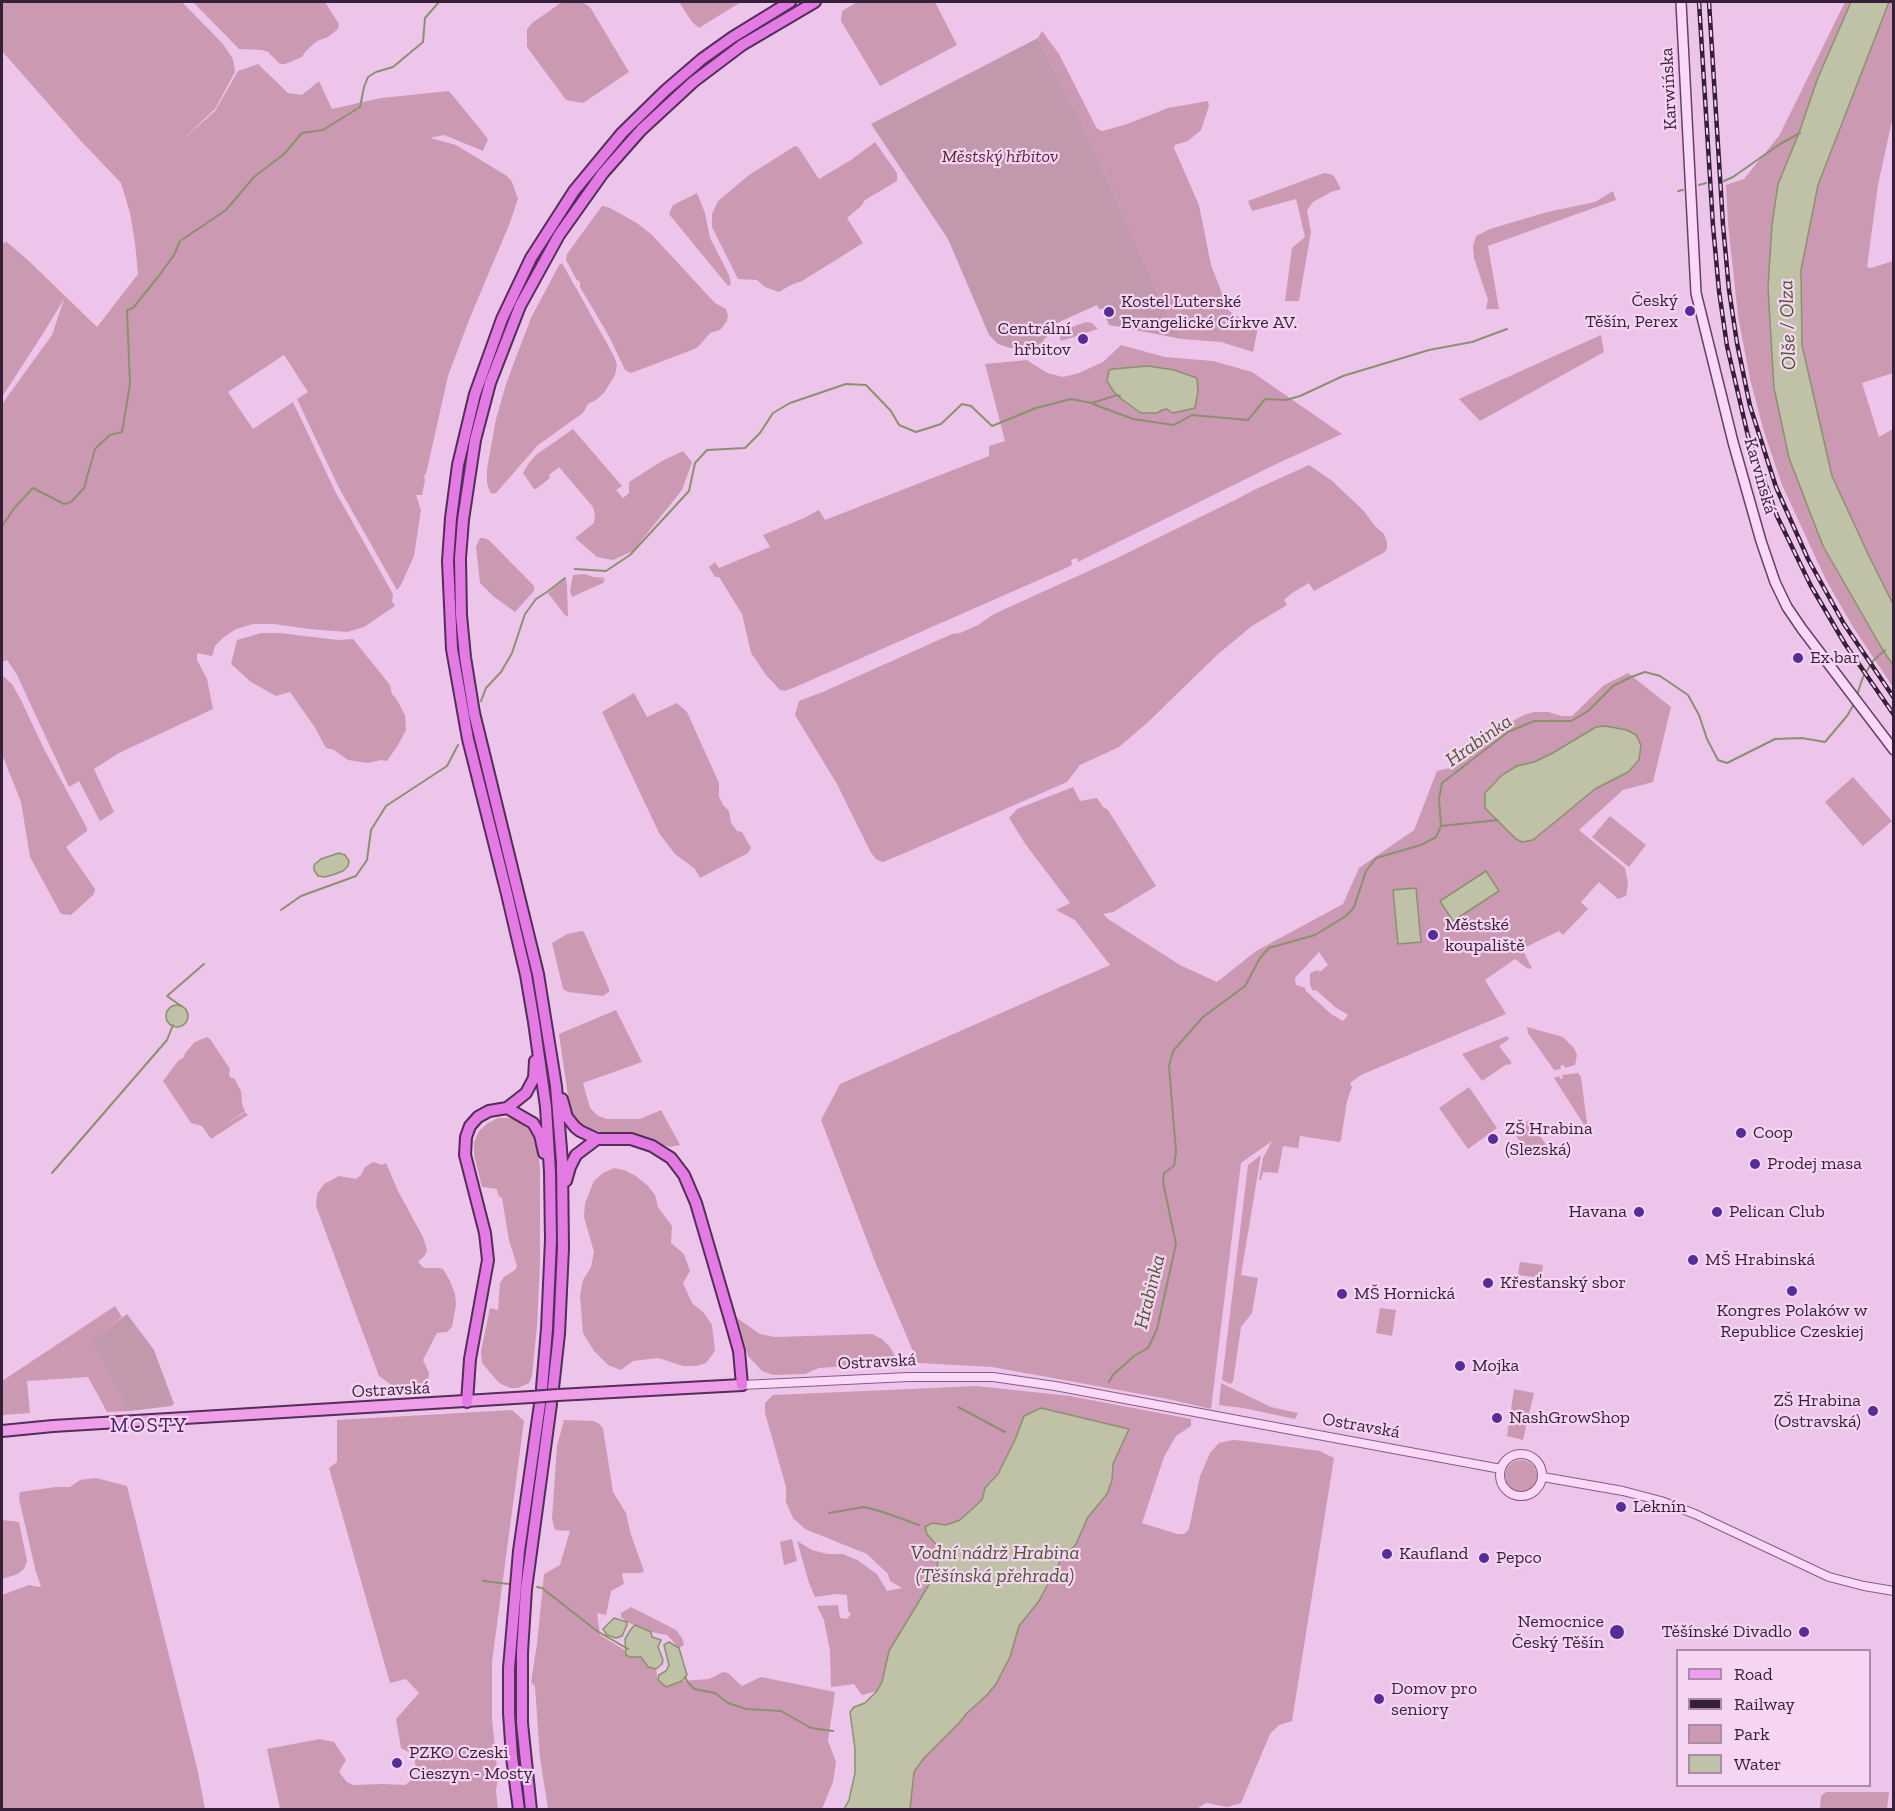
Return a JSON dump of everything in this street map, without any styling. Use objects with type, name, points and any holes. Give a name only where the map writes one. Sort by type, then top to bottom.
[{"type":"highway","points":[[531,1809],[522,1723],[522,1652],[526,1589],[546,1396],[551,1201],[546,1107],[534,1022],[513,917],[470,749],[458,692],[450,629],[449,537],[453,501],[472,401],[487,355],[523,273],[574,191],[622,133],[653,101],[702,59],[750,25],[790,2]]},
{"type":"highway","points":[[742,1385],[739,1351],[696,1203],[684,1175],[671,1158],[652,1146],[631,1139],[597,1139],[575,1127],[567,1117],[551,1049],[530,937],[471,694],[461,615],[460,558],[471,462],[490,383],[525,297],[555,242],[583,199],[631,141],[667,105],[716,64],[762,32],[815,2]]},
{"type":"highway","points":[[467,1402],[470,1359],[486,1278],[488,1251],[467,1166],[464,1143],[470,1126],[478,1117],[489,1111],[507,1108],[522,1098],[532,1082],[535,1070],[534,1022]]},
{"type":"highway","points":[[519,1809],[509,1713],[509,1659],[519,1551],[559,1334],[563,1266],[563,1199],[559,1124],[551,1049]]},
{"type":"highway","points":[[507,1108],[532,1122],[540,1135],[551,1201]]},
{"type":"highway","points":[[563,1199],[572,1161],[579,1152],[597,1139]]},
{"type":"main road","name":"Karwińska","points":[[1681,2],[1690,174]]},
{"type":"main road","name":"Karvinská","points":[[1690,174],[1696,293],[1733,442],[1764,552],[1787,607],[1893,750]]},
{"type":"main road","name":"Ostravská","points":[[2,1431],[53,1426],[742,1385]]},
{"type":"street","name":"Ostravská","points":[[742,1385],[908,1377],[993,1377],[1055,1386],[1501,1468]]},
{"type":"street","points":[[1518,1454],[1527,1455],[1539,1464],[1543,1477],[1534,1492],[1520,1497],[1512,1495],[1504,1488],[1500,1478],[1501,1468],[1506,1460],[1518,1454]]},
{"type":"street","points":[[1543,1477],[1623,1491],[1662,1501],[1695,1514],[1829,1577],[1893,1591]]},
{"type":"green space","points":[[2,2],[182,2],[223,44],[233,59],[235,72],[215,109],[180,142],[215,111],[238,71],[258,64],[288,93],[302,95],[319,81],[332,109],[381,98],[449,91],[488,139],[483,151],[444,135],[430,138],[456,145],[507,176],[512,182],[518,199],[448,376],[424,476],[422,495],[416,495],[421,510],[414,556],[397,590],[339,488],[297,399],[308,392],[284,355],[228,392],[253,429],[293,402],[335,491],[393,594],[392,601],[395,606],[364,627],[347,632],[253,624],[236,629],[224,637],[215,646],[212,656],[197,653],[197,660],[207,679],[213,709],[119,753],[94,769],[114,812],[100,821],[79,781],[69,787],[16,673],[7,660],[2,662],[2,404],[52,335],[64,299],[2,397],[2,243],[7,242],[30,262],[97,327],[138,274],[135,243],[130,213],[121,183],[2,51]]},
{"type":"green space","points":[[193,2],[325,2],[339,24],[338,29],[328,37],[317,41],[302,57],[280,64],[268,52],[239,49]]},
{"type":"green space","points":[[562,2],[582,2],[590,7],[629,72],[583,103],[566,100],[527,47],[527,29]]},
{"type":"green space","points":[[679,2],[741,2],[699,28],[692,22]]},
{"type":"green space","points":[[857,2],[935,2],[957,45],[880,86],[841,21],[842,11]]},
{"type":"green space","points":[[1845,2],[1851,2],[1817,80],[1778,184],[1789,458],[1823,546],[1893,665],[1893,687],[1853,627],[1826,580],[1782,485],[1764,432],[1750,379],[1738,316],[1728,224],[1726,185],[1744,179],[1779,136]]},
{"type":"green space","points":[[1889,2],[1893,2],[1893,116],[1878,185],[1867,267],[1871,268],[1893,261],[1893,373],[1862,383],[1879,437],[1893,429],[1893,604],[1832,476],[1802,345],[1801,270],[1818,185]]},
{"type":"green space","points":[[1042,31],[1059,54],[1099,130],[1103,131],[1127,124],[1168,108],[1208,101],[1209,106],[1201,130],[1188,141],[1175,145],[1174,148],[1199,205],[1211,265],[1229,311],[1246,322],[1259,323],[1253,352],[1221,342],[1182,339],[1173,326],[1081,121],[1038,38]]},
{"type":"green space","name":"Městský hřbitov","points":[[1038,38],[1081,121],[1173,326],[1182,339],[1109,325],[1102,309],[1099,309],[1097,305],[1046,328],[1044,331],[1047,337],[1043,340],[1044,342],[1033,347],[1010,348],[998,344],[989,335],[948,239],[871,124]]},
{"type":"green space","points":[[875,142],[897,173],[897,181],[865,200],[847,218],[863,243],[802,281],[779,292],[765,287],[757,280],[738,279],[712,227],[712,214],[718,201],[749,175],[795,146],[798,147],[819,179]]},
{"type":"green space","points":[[1324,173],[1334,176],[1341,189],[1313,202],[1307,210],[1311,232],[1299,301],[1285,301],[1292,248],[1305,237],[1296,199],[1252,211],[1248,201]]},
{"type":"green space","points":[[1613,191],[1616,200],[1488,246],[1499,309],[1486,309],[1488,300],[1474,258],[1473,246],[1476,236],[1490,229],[1547,212],[1595,202]]},
{"type":"green space","points":[[697,193],[705,213],[710,238],[729,275],[731,284],[728,286],[669,214],[673,205]]},
{"type":"green space","points":[[602,206],[637,223],[652,235],[715,303],[726,309],[727,321],[720,330],[710,333],[698,347],[692,350],[631,373],[625,370],[610,338],[580,287],[580,282],[566,260],[567,254]]},
{"type":"green space","points":[[562,263],[614,356],[617,365],[615,375],[604,393],[588,404],[583,413],[538,445],[493,494],[487,483],[487,469],[496,419],[507,381],[531,318]]},
{"type":"green space","points":[[1086,322],[1092,323],[1098,329],[1061,341],[1059,334],[1061,331]]},
{"type":"green space","points":[[1601,335],[1604,352],[1480,421],[1459,399]]},
{"type":"green space","points":[[1121,345],[1165,357],[1213,361],[1252,372],[1342,434],[1078,562],[1077,558],[1071,560],[1072,565],[1066,568],[800,685],[785,691],[780,690],[751,653],[742,614],[719,577],[715,577],[709,567],[715,562],[719,568],[770,547],[763,535],[819,510],[825,520],[989,456],[989,446],[1005,441],[985,364],[1027,360],[1047,373],[1063,377],[1079,373],[1103,362]]},
{"type":"green space","points":[[573,429],[622,486],[616,490],[623,498],[629,493],[629,482],[662,461],[683,451],[692,462],[682,490],[633,551],[613,560],[597,557],[575,538],[594,523],[595,515],[593,507],[559,467],[536,489],[523,473],[536,455]]},
{"type":"green space","points":[[1309,465],[1331,480],[1364,511],[1384,534],[1387,542],[1385,552],[1314,591],[1309,583],[1292,593],[1284,600],[1287,605],[1252,626],[1217,655],[1119,747],[1080,765],[1067,782],[883,862],[877,860],[871,853],[837,784],[795,715],[799,701],[952,634],[978,625],[994,614],[1115,559]]},
{"type":"green space","points":[[480,538],[489,540],[534,586],[534,591],[515,612],[480,583],[476,547]]},
{"type":"green space","points":[[585,574],[606,578],[601,580],[605,580],[603,583],[572,597],[570,591],[573,575]]},
{"type":"green space","points":[[566,578],[567,586],[568,617],[548,593]]},
{"type":"green space","points":[[261,633],[338,640],[353,639],[390,685],[392,694],[405,715],[406,730],[387,761],[368,763],[348,760],[334,750],[326,748],[314,726],[290,692],[276,696],[251,682],[231,664],[237,640]]},
{"type":"green space","points":[[1628,673],[1671,707],[1653,782],[1623,790],[1579,830],[1625,868],[1628,883],[1626,896],[1618,899],[1599,882],[1581,902],[1588,909],[1563,935],[1559,931],[1522,949],[1532,968],[1528,969],[1515,959],[1485,980],[1506,1014],[1361,1075],[1350,1083],[1352,1087],[1339,1142],[1300,1136],[1298,1150],[1283,1146],[1278,1173],[1263,1172],[1261,1180],[1259,1180],[1263,1158],[1272,1141],[1241,1163],[1211,1409],[992,1367],[918,1363],[876,1264],[821,1120],[840,1084],[1110,965],[1075,920],[1056,910],[1070,903],[1026,845],[1009,818],[1017,809],[1073,787],[1080,801],[1097,798],[1108,810],[1156,886],[1113,912],[1103,914],[1180,965],[1217,982],[1256,951],[1343,904],[1359,868],[1414,830],[1437,771],[1454,767],[1474,754],[1485,741],[1507,724],[1524,715],[1548,712],[1572,716],[1604,685]],"holes":[[[1596,727],[1628,772],[1595,789],[1533,840],[1516,839],[1492,815],[1485,793],[1502,774],[1551,754]],[[1319,952],[1328,965],[1320,972],[1318,970],[1310,973],[1310,985],[1313,991],[1316,990],[1348,1015],[1343,1021],[1331,1014],[1305,990],[1306,988],[1296,985],[1295,978]]]},
{"type":"green space","points":[[2,675],[12,684],[21,700],[43,747],[87,828],[87,831],[66,847],[95,889],[94,894],[71,915],[61,914],[30,857],[21,802],[2,754]]},
{"type":"green space","points":[[634,693],[647,717],[677,703],[687,712],[719,783],[719,797],[729,811],[731,823],[737,831],[742,832],[751,848],[748,853],[700,878],[695,869],[675,854],[659,833],[602,712]]},
{"type":"green space","points":[[1853,777],[1892,821],[1863,846],[1825,802]]},
{"type":"green space","points":[[1610,816],[1646,845],[1629,867],[1592,837]]},
{"type":"green space","points":[[582,931],[609,989],[609,992],[603,996],[568,992],[563,989],[552,943],[567,934]]},
{"type":"green space","points":[[616,1010],[642,1062],[583,1083],[590,1108],[598,1116],[607,1119],[640,1119],[661,1110],[680,1145],[670,1147],[631,1134],[604,1133],[590,1129],[582,1126],[570,1110],[559,1034]]},
{"type":"green space","points":[[1527,1027],[1563,1037],[1574,1048],[1577,1055],[1575,1065],[1565,1068],[1564,1065],[1560,1066],[1561,1069],[1554,1070],[1528,1033]]},
{"type":"green space","points":[[1507,1036],[1509,1039],[1499,1046],[1512,1063],[1482,1081],[1462,1054]]},
{"type":"green space","points":[[207,1037],[230,1069],[229,1075],[234,1078],[241,1091],[245,1111],[218,1129],[245,1112],[248,1115],[211,1139],[202,1126],[191,1123],[163,1081],[195,1042]]},
{"type":"green space","points":[[1578,1073],[1581,1077],[1588,1131],[1554,1078],[1559,1076],[1560,1079],[1563,1078],[1562,1075]]},
{"type":"green space","points":[[1469,1087],[1497,1128],[1468,1149],[1439,1108]]},
{"type":"green space","points":[[498,1118],[510,1118],[528,1129],[538,1149],[540,1169],[540,1264],[532,1376],[529,1383],[518,1388],[510,1388],[499,1383],[482,1363],[481,1351],[490,1308],[498,1310],[500,1283],[517,1266],[509,1240],[502,1198],[498,1195],[497,1189],[482,1187],[474,1155],[474,1142],[479,1131]]},
{"type":"green space","points":[[1529,1120],[1547,1146],[1531,1157],[1513,1131]]},
{"type":"green space","points":[[1261,1155],[1241,1275],[1258,1278],[1252,1313],[1241,1327],[1233,1382],[1230,1384],[1222,1380],[1248,1165]]},
{"type":"green space","points":[[373,1162],[382,1165],[386,1163],[423,1237],[427,1250],[418,1262],[424,1268],[443,1269],[455,1294],[456,1305],[452,1327],[447,1332],[437,1333],[423,1360],[429,1373],[428,1383],[424,1387],[397,1389],[379,1376],[316,1206],[317,1194],[324,1184],[339,1176],[356,1179],[365,1167]]},
{"type":"green space","points":[[614,1168],[636,1176],[648,1186],[655,1195],[658,1207],[672,1226],[671,1243],[684,1254],[690,1271],[683,1283],[692,1303],[704,1313],[712,1325],[715,1351],[706,1363],[683,1366],[658,1358],[633,1361],[621,1370],[608,1365],[594,1351],[583,1333],[580,1296],[583,1280],[591,1267],[594,1252],[584,1217],[585,1203],[594,1181],[603,1173]]},
{"type":"green space","points":[[1520,1262],[1543,1265],[1541,1278],[1518,1275]]},
{"type":"green space","points":[[115,1306],[122,1317],[93,1341],[130,1411],[107,1412],[88,1377],[27,1381],[30,1413],[3,1415],[2,1381]]},
{"type":"green space","points":[[1380,1308],[1396,1310],[1392,1336],[1376,1333]]},
{"type":"green space","points":[[127,1314],[154,1350],[174,1404],[171,1406],[130,1411],[92,1341]]},
{"type":"green space","points":[[737,1318],[760,1334],[775,1337],[872,1334],[882,1339],[890,1347],[895,1356],[895,1363],[892,1368],[847,1366],[819,1368],[805,1374],[773,1375],[762,1371],[748,1356]]},
{"type":"green space","points":[[1221,1383],[1271,1407],[1298,1413],[1295,1419],[1219,1405]]},
{"type":"green space","points":[[977,1386],[1070,1396],[1191,1419],[1191,1426],[1176,1436],[1164,1457],[1142,1523],[1177,1534],[1184,1534],[1189,1529],[1200,1476],[1210,1453],[1219,1443],[1233,1440],[1245,1441],[1320,1451],[1334,1458],[1292,1721],[1279,1725],[1270,1734],[1241,1803],[1227,1807],[1206,1803],[1195,1810],[910,1809],[914,1772],[924,1758],[996,1684],[1010,1657],[1019,1626],[1039,1601],[1059,1563],[1076,1544],[1088,1517],[1107,1494],[1112,1480],[1113,1464],[1129,1429],[1041,1408],[1024,1416],[998,1474],[985,1488],[982,1500],[960,1520],[946,1525],[932,1523],[927,1534],[940,1549],[937,1567],[933,1578],[889,1651],[882,1682],[877,1691],[862,1695],[854,1684],[831,1687],[830,1651],[824,1620],[817,1606],[838,1605],[840,1618],[847,1619],[851,1614],[848,1611],[847,1595],[815,1597],[797,1541],[812,1550],[827,1554],[843,1554],[857,1560],[877,1574],[887,1591],[902,1588],[890,1581],[888,1574],[867,1554],[805,1529],[793,1518],[786,1502],[786,1487],[765,1413],[765,1403],[773,1395]]},
{"type":"green space","points":[[1514,1389],[1534,1393],[1523,1440],[1507,1436]]},
{"type":"green space","points":[[512,1410],[524,1421],[492,1662],[492,1719],[498,1777],[496,1791],[498,1809],[280,1809],[267,1749],[320,1739],[334,1742],[346,1760],[339,1772],[347,1782],[353,1785],[405,1785],[417,1776],[414,1755],[401,1748],[396,1719],[419,1693],[406,1679],[390,1683],[329,1468],[337,1462],[337,1420]]},
{"type":"green space","points":[[564,1420],[593,1421],[603,1428],[613,1492],[626,1513],[644,1571],[622,1573],[624,1584],[611,1591],[606,1615],[597,1613],[600,1635],[626,1651],[630,1657],[641,1657],[652,1669],[656,1669],[658,1680],[666,1687],[682,1681],[709,1679],[723,1672],[728,1673],[742,1686],[761,1677],[835,1692],[828,1741],[836,1762],[833,1782],[822,1809],[548,1809],[540,1758],[535,1687],[531,1682],[544,1574],[560,1565],[570,1531],[555,1530],[552,1519],[557,1446]]},
{"type":"green space","points":[[1521,1460],[1532,1465],[1537,1476],[1532,1487],[1521,1492],[1510,1487],[1505,1476],[1510,1465]]},
{"type":"green space","points":[[96,1478],[127,1486],[198,1772],[205,1809],[2,1809],[2,1595],[29,1585],[41,1586],[19,1499],[20,1492],[70,1487],[80,1480]]},
{"type":"green space","points":[[2,1520],[19,1522],[27,1561],[24,1569],[18,1574],[2,1579]]},
{"type":"green space","points":[[792,1539],[797,1561],[784,1565],[780,1542]]},
{"type":"green space","points":[[631,1607],[676,1630],[684,1645],[679,1648],[667,1635],[651,1632],[627,1622],[621,1617],[621,1613]]},
{"type":"green space","points":[[1826,1792],[1889,1792],[1887,1809],[1820,1809],[1821,1796]]},
{"type":"water","name":"Olše / Olza","points":[[1851,2],[1889,2],[1818,185],[1801,270],[1802,345],[1832,476],[1893,604],[1893,665],[1823,546],[1789,458],[1774,388],[1768,287],[1772,225],[1778,184],[1817,80]]},
{"type":"water","points":[[1148,366],[1174,370],[1197,378],[1198,391],[1195,408],[1173,413],[1167,409],[1157,413],[1141,413],[1120,398],[1107,381],[1109,370]]},
{"type":"water","points":[[1605,726],[1627,730],[1636,735],[1641,745],[1639,760],[1628,772],[1595,789],[1533,840],[1522,842],[1516,839],[1485,808],[1485,793],[1502,775],[1517,766],[1534,762],[1551,754],[1596,727]]},
{"type":"water","points":[[339,853],[345,855],[349,861],[348,866],[335,874],[325,877],[318,876],[314,865],[321,859]]},
{"type":"water","points":[[1486,871],[1499,891],[1453,921],[1440,901]]},
{"type":"water","points":[[1416,888],[1421,942],[1398,944],[1393,890]]},
{"type":"water","points":[[177,1005],[187,1012],[188,1016],[181,1026],[177,1027],[167,1020],[166,1016],[173,1006]]},
{"type":"water","name":"Vodní nádrž Hrabina (Těšínská přehrada)","points":[[1041,1408],[1129,1429],[1113,1464],[1112,1480],[1107,1494],[1088,1517],[1076,1544],[1059,1563],[1039,1601],[1019,1626],[1010,1657],[996,1684],[924,1758],[914,1772],[910,1809],[844,1809],[849,1800],[855,1773],[855,1749],[850,1712],[854,1707],[865,1703],[877,1691],[882,1682],[889,1651],[933,1578],[937,1567],[940,1549],[927,1534],[925,1527],[932,1523],[946,1525],[960,1520],[982,1500],[985,1488],[998,1474],[1015,1440],[1024,1416]]},
{"type":"water","points":[[614,1618],[627,1622],[622,1636],[616,1638],[607,1635],[603,1629]]},
{"type":"water","points":[[635,1625],[651,1632],[652,1637],[661,1640],[658,1647],[663,1660],[656,1669],[648,1667],[641,1657],[626,1655],[625,1639]]},
{"type":"water","points":[[669,1642],[679,1648],[687,1675],[682,1681],[666,1687],[658,1680],[659,1675],[666,1671],[669,1665],[664,1645]]},
{"type":"waterway","points":[[2,526],[15,507],[33,488],[64,504],[71,502],[84,488],[95,449],[110,435],[122,432],[130,384],[127,310],[133,308],[158,277],[174,255],[180,241],[226,210],[254,177],[284,154],[302,133],[323,130],[360,107],[368,77],[393,67],[423,42],[425,18],[439,2]]},
{"type":"waterway","points":[[1724,181],[1800,133]]},
{"type":"waterway","points":[[1699,185],[1706,183]]},
{"type":"waterway","points":[[1678,191],[1683,190]]},
{"type":"waterway","points":[[1093,404],[1133,419],[1174,425],[1192,415],[1248,420],[1265,399],[1286,400],[1300,396],[1343,376],[1429,350],[1472,342],[1507,329]]},
{"type":"waterway","points":[[575,569],[606,571],[630,555],[689,491],[695,463],[707,450],[745,448],[760,433],[773,413],[790,403],[846,384],[866,385],[891,411],[899,425],[916,432],[941,424],[962,404],[971,406],[992,426],[1036,408],[1071,399],[1092,403],[1120,396]]},
{"type":"waterway","points":[[481,701],[486,688],[501,672],[512,653],[525,614],[536,599],[565,578]]},
{"type":"waterway","name":"Hrabinka","points":[[1857,695],[1863,677],[1873,661],[1885,650]]},
{"type":"waterway","name":"Hrabinka","points":[[1109,1382],[1113,1375],[1134,1356],[1148,1348],[1157,1329],[1176,1244],[1163,1182],[1164,1173],[1174,1166],[1176,1152],[1169,1066],[1173,1051],[1203,1017],[1245,986],[1260,958],[1269,948],[1315,935],[1346,916],[1354,907],[1366,871],[1376,858],[1421,845],[1436,837],[1441,826],[1439,799],[1442,783],[1508,732],[1534,721],[1571,721],[1588,711],[1613,686],[1645,672],[1660,676],[1688,695],[1718,760],[1727,763],[1775,739],[1802,738],[1825,742],[1854,704]]},
{"type":"waterway","points":[[281,910],[301,896],[356,876],[367,860],[371,830],[386,806],[447,766],[458,745]]},
{"type":"waterway","points":[[1441,826],[1498,820]]},
{"type":"waterway","points":[[181,1006],[167,996],[204,964]]},
{"type":"waterway","points":[[52,1173],[167,1040],[173,1025]]},
{"type":"waterway","points":[[958,1407],[1005,1432]]},
{"type":"waterway","points":[[829,1513],[864,1507],[919,1525]]},
{"type":"waterway","points":[[483,1581],[509,1584]]},
{"type":"waterway","points":[[537,1587],[542,1588],[597,1631],[628,1649]]},
{"type":"waterway","points":[[685,1677],[694,1689],[715,1693],[728,1703],[746,1709],[781,1711],[811,1728],[833,1731]]},
{"type":"railway","points":[[1699,2],[1719,291],[1727,346],[1748,436],[1777,516],[1811,586],[1845,644],[1894,715]]},
{"type":"railway","points":[[1709,2],[1729,290],[1750,406],[1776,487],[1808,559],[1844,624],[1894,698]]},
{"type":"place","name":"Český Těšín, Perex","points":[[1690,311]]},
{"type":"place","name":"Kostel Luterské Evangelické Církve AV.","points":[[1109,312]]},
{"type":"place","name":"Centrální hřbitov","points":[[1083,339]]},
{"type":"place","name":"Ex bar","points":[[1798,658]]},
{"type":"place","name":"Městské koupaliště","points":[[1433,935]]},
{"type":"place","name":"Coop","points":[[1741,1133]]},
{"type":"place","name":"ZŠ Hrabina (Slezská)","points":[[1493,1139]]},
{"type":"place","name":"Prodej masa","points":[[1755,1164]]},
{"type":"place","name":"Havana","points":[[1639,1212]]},
{"type":"place","name":"Pelican Club","points":[[1717,1212]]},
{"type":"place","name":"MŠ Hrabinská","points":[[1693,1260]]},
{"type":"place","name":"Křesťanský sbor","points":[[1488,1283]]},
{"type":"place","name":"Kongres Polaków w Republice Czeskiej","points":[[1792,1291]]},
{"type":"place","name":"MŠ Hornická","points":[[1342,1294]]},
{"type":"place","name":"Mojka","points":[[1460,1366]]},
{"type":"place","name":"ZŠ Hrabina (Ostravská)","points":[[1873,1411]]},
{"type":"place","name":"NashGrowShop","points":[[1497,1418]]},
{"type":"place","name":"Leknín","points":[[1621,1507]]},
{"type":"place","name":"Kaufland","points":[[1387,1554]]},
{"type":"place","name":"Pepco","points":[[1484,1558]]},
{"type":"place","name":"Nemocnice Český Těšín","points":[[1617,1632]]},
{"type":"place","name":"Těšínské Divadlo","points":[[1804,1632]]},
{"type":"place","name":"Domov pro seniory","points":[[1379,1699]]},
{"type":"place","name":"PZKO Czeski Cieszyn - Mosty","points":[[397,1763]]},
{"type":"district","name":"MOSTY","points":[[149,1426]]}]
